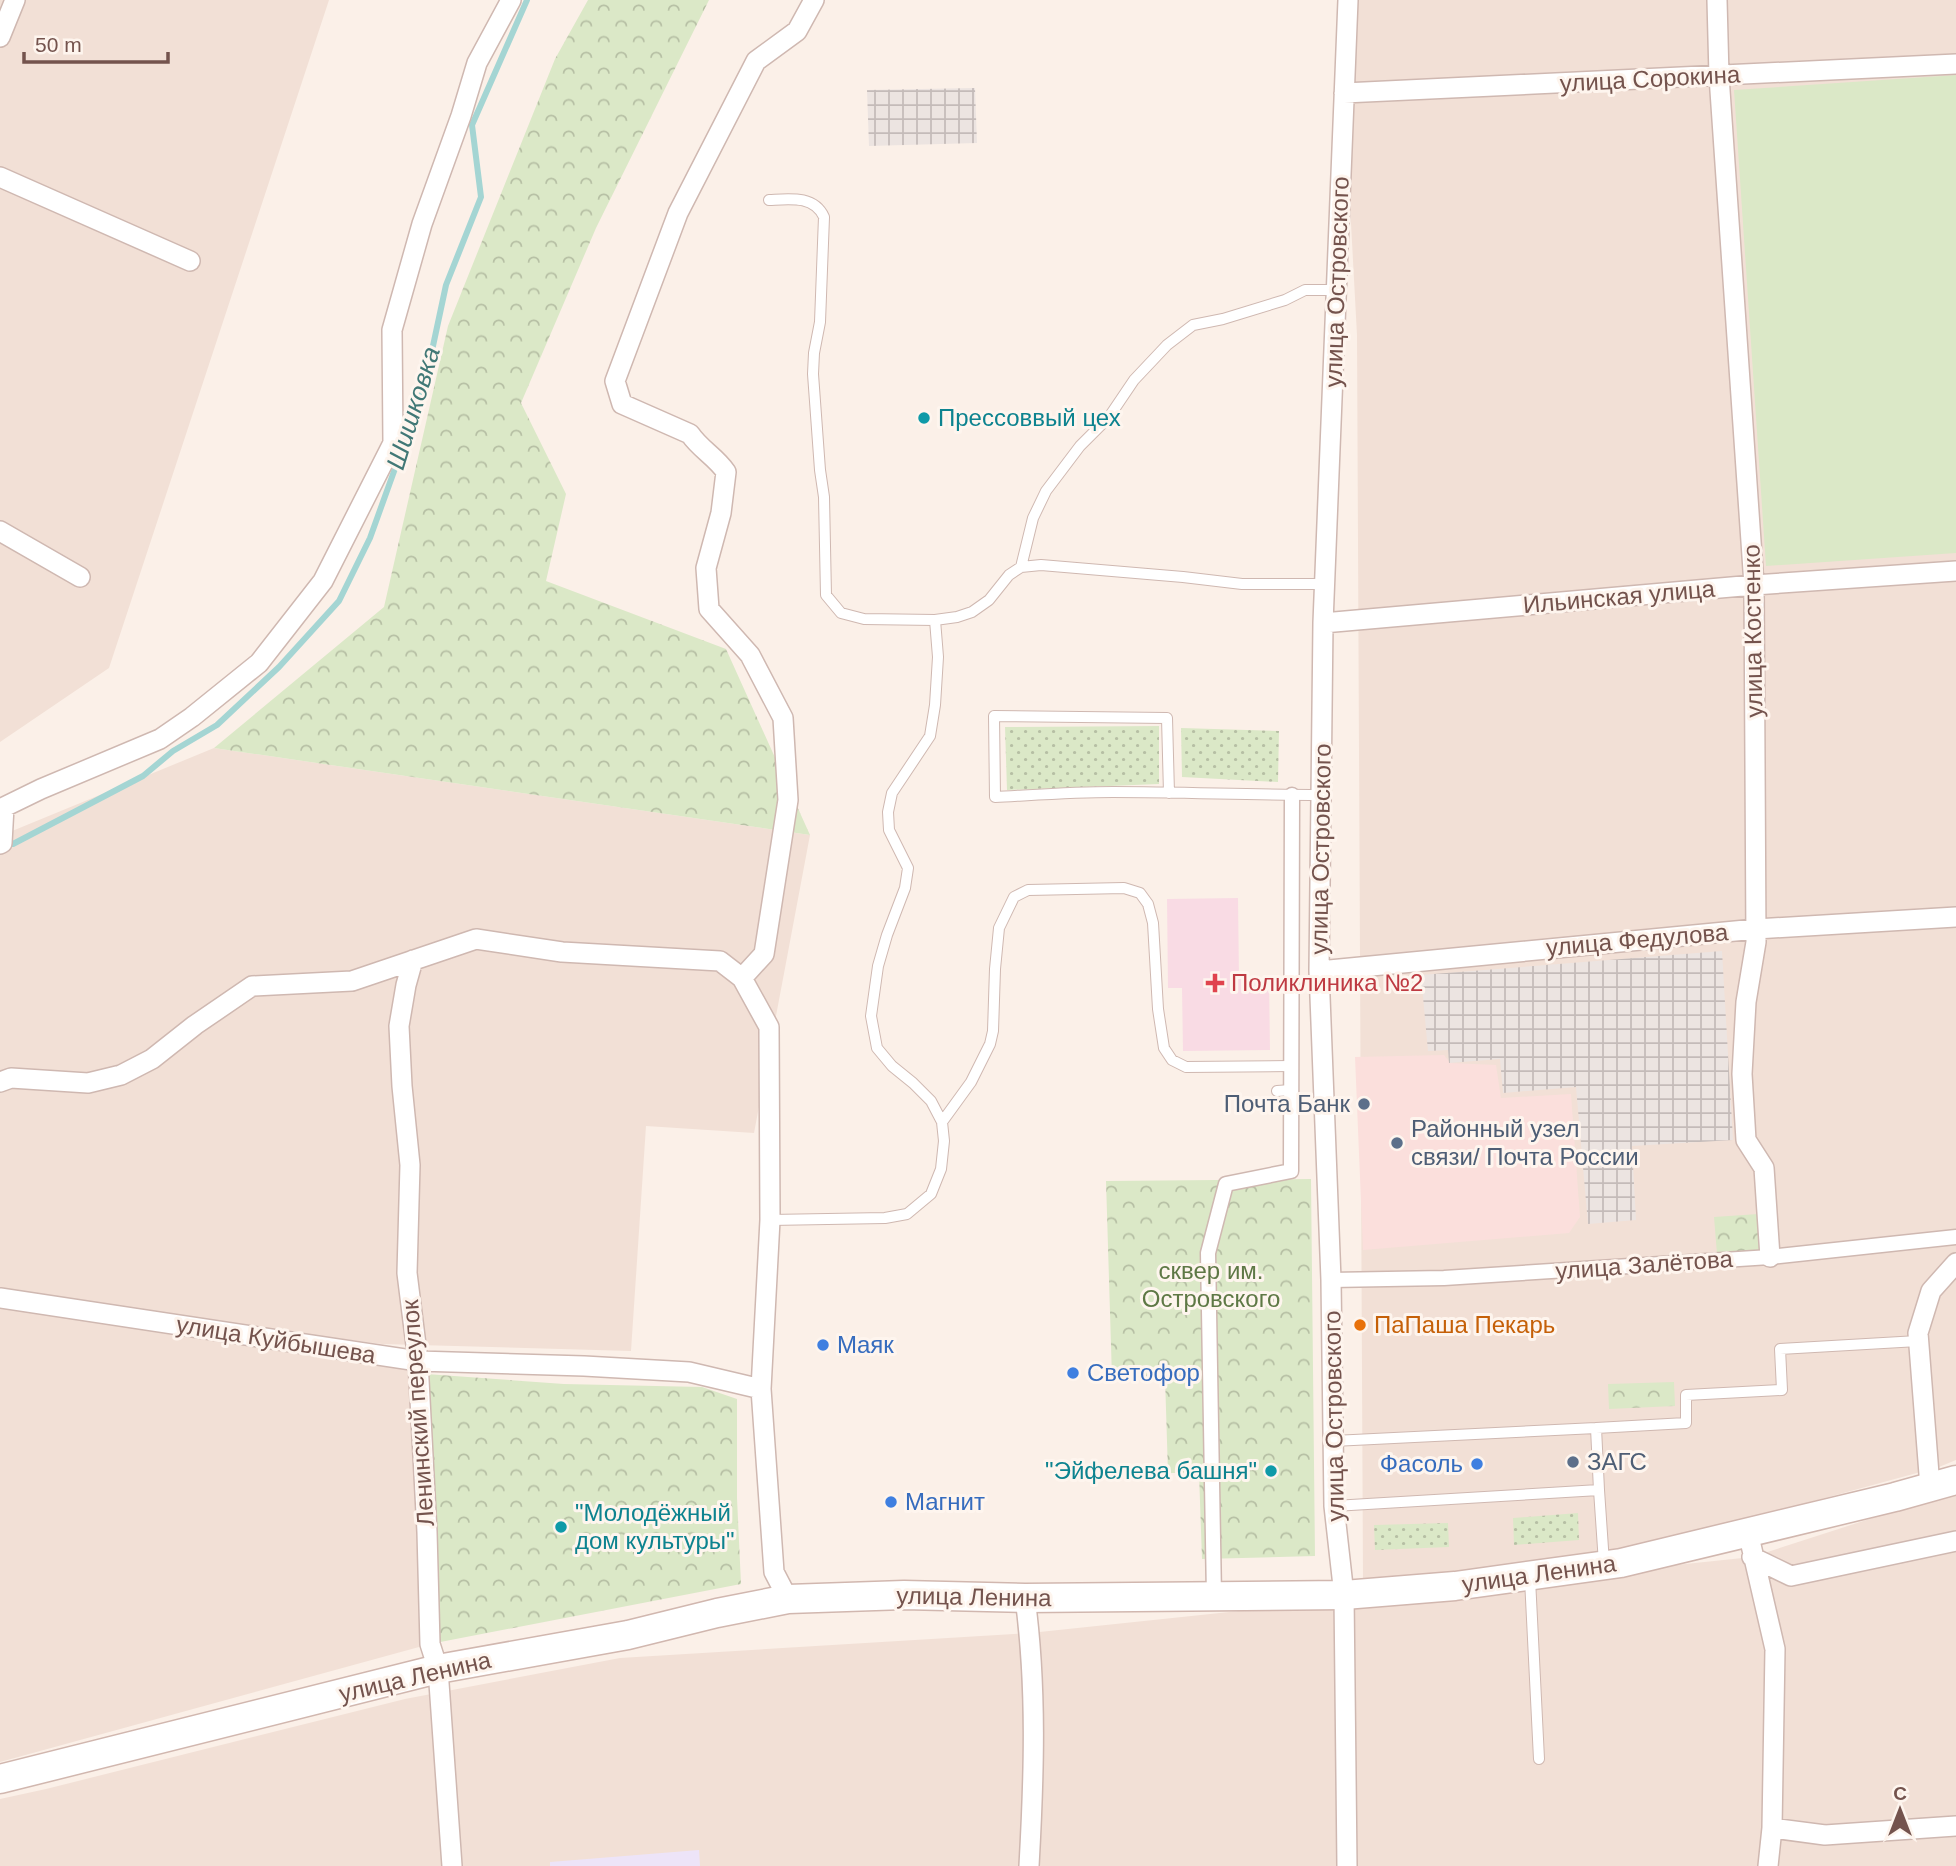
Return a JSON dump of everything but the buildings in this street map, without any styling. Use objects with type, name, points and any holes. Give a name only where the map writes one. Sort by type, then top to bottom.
[{"type":"main road","name":"улица Ленина","points":[[0,1779],[438,1669],[628,1635],[788,1599],[904,1595],[1026,1598],[1344,1595],[1455,1586],[1750,1545],[1943,1484]]},
{"type":"street","points":[[0,37],[15,0]]},
{"type":"street","points":[[1,844],[4,807],[160,739],[192,717],[258,663],[323,581],[393,443],[392,330],[422,224],[477,63],[512,0]]},
{"type":"street","points":[[742,978],[764,954],[788,800],[783,718],[750,655],[709,609],[706,568],[721,513],[726,472],[719,462],[697,444],[691,434],[621,404],[615,382],[678,213],[756,61],[797,31],[814,0]]},
{"type":"street","name":"улица Островского","points":[[1347,1866],[1344,1595],[1334,1506],[1331,1280],[1319,971],[1323,623],[1348,0]]},
{"type":"street","name":"улица Костенко","points":[[1717,0],[1719,76],[1754,585],[1756,942],[1746,1002],[1742,1074],[1746,1140],[1764,1168],[1770,1257]]},
{"type":"street","name":"улица Сорокина","points":[[1344,93],[1956,64]]},
{"type":"street","points":[[0,177],[191,261]]},
{"type":"street","points":[[0,531],[80,577]]},
{"type":"street","name":"Ильинская улица","points":[[1323,623],[1754,585],[1956,571]]},
{"type":"street","points":[[1214,1597],[1208,1253],[1226,1184],[1292,1171],[1284,1090],[1292,1066],[1292,795]]},
{"type":"street","name":"улица Федулова","points":[[1319,971],[1756,929],[1956,917]]},
{"type":"street","points":[[0,1082],[11,1078],[88,1083],[121,1075],[152,1059],[195,1025],[252,986],[352,981],[476,939],[562,952],[719,961],[742,978],[769,1027],[770,1220],[761,1389],[774,1572],[788,1599]]},
{"type":"street","name":"Ленинский переулок","points":[[413,960],[399,1026],[410,1165],[407,1273],[418,1361],[430,1644],[438,1669],[452,1866]]},
{"type":"street","name":"улица Залётова","points":[[1331,1280],[1444,1278],[1770,1257],[1956,1237]]},
{"type":"street","points":[[1943,1484],[1918,1334],[1931,1291],[1956,1263]]},
{"type":"street","name":"улица Куйбышева","points":[[0,1298],[418,1361],[689,1372],[761,1389]]},
{"type":"street","points":[[1750,1545],[1791,1576],[1956,1541]]},
{"type":"street","points":[[1750,1545],[1775,1649],[1772,1829],[1768,1866]]},
{"type":"street","points":[[1026,1598],[1030,1633],[1034,1779],[1029,1866]]},
{"type":"street","points":[[1772,1829],[1825,1835],[1956,1826]]},
{"type":"lane","points":[[768,200],[804,199],[820,208],[824,217],[820,322],[813,374],[824,497],[826,595],[841,613],[864,619],[934,620],[957,617],[972,612],[989,600],[1009,575],[1021,567],[1041,565],[1183,576],[1242,584],[1325,584]]},
{"type":"lane","points":[[1021,567],[1032,519],[1046,491],[1080,446],[1109,417],[1135,380],[1167,345],[1194,325],[1285,300],[1305,290],[1336,290]]},
{"type":"lane","points":[[770,1220],[885,1218],[907,1214],[931,1194],[941,1169],[944,1141],[942,1122],[931,1101],[892,1066],[877,1048],[871,1016],[878,966],[905,888],[908,867],[889,830],[888,812],[892,793],[930,736],[938,657],[934,620]]},
{"type":"lane","points":[[1169,793],[1167,718],[994,716],[995,797],[1110,792],[1169,793],[1292,795],[1321,795]]},
{"type":"lane","points":[[942,1122],[971,1082],[990,1044],[999,928],[1014,897],[1028,890],[1124,888],[1140,893],[1148,904],[1153,923],[1158,1009],[1164,1048],[1172,1060],[1186,1068],[1292,1066]]},
{"type":"lane","points":[[1333,1441],[1686,1423],[1686,1395],[1782,1390],[1780,1349],[1919,1341]]},
{"type":"lane","points":[[1596,1428],[1604,1565]]},
{"type":"lane","points":[[1334,1506],[1599,1490]]},
{"type":"lane","points":[[1529,1575],[1539,1759]]},
{"type":"shaded area","points":[[0,0],[329,0],[109,668],[0,742]]},
{"type":"shaded area","points":[[1339,0],[1956,0],[1956,1460],[1939,1467],[1604,1558],[1363,1581],[1357,335]]},
{"type":"shaded area","points":[[975,88],[977,143],[869,146],[867,90]]},
{"type":"shaded area","points":[[214,748],[810,835],[754,1133],[646,1126],[631,1351],[382,1344],[112,1309],[0,1291],[0,836]]},
{"type":"shaded area","points":[[1238,898],[1239,979],[1269,979],[1270,1050],[1183,1051],[1182,988],[1168,988],[1167,899]]},
{"type":"shaded area","points":[[1722,951],[1733,1140],[1632,1146],[1636,1220],[1588,1224],[1576,1087],[1503,1093],[1500,1059],[1449,1063],[1448,1050],[1428,1051],[1421,975]]},
{"type":"shaded area","points":[[1444,1055],[1450,1063],[1496,1065],[1501,1098],[1571,1094],[1580,1217],[1569,1233],[1363,1250],[1355,1057]]},
{"type":"shaded area","points":[[0,1306],[413,1370],[430,1644],[0,1762]]},
{"type":"shaded area","points":[[1956,1491],[1956,1866],[0,1866],[0,1799],[405,1699],[620,1658],[1030,1633],[1752,1557]]},
{"type":"shaded area","points":[[699,1850],[700,1866],[550,1866],[550,1862]]},
{"type":"green space","points":[[588,0],[709,0],[596,228],[521,403],[566,494],[546,581],[726,649],[810,835],[214,748],[384,607],[448,326],[555,59]]},
{"type":"green space","points":[[1956,75],[1956,553],[1766,566],[1734,90]]},
{"type":"green space","points":[[1159,726],[1159,784],[1007,790],[1005,727]]},
{"type":"green space","points":[[1181,728],[1279,731],[1278,782],[1182,777]]},
{"type":"green space","name":"сквер им. Островского","points":[[1311,1179],[1315,1556],[1202,1559],[1199,1473],[1168,1473],[1165,1377],[1112,1378],[1106,1181]]},
{"type":"green space","points":[[1758,1214],[1761,1251],[1717,1254],[1714,1217]]},
{"type":"green space","points":[[426,1374],[564,1384],[702,1387],[737,1399],[737,1498],[741,1584],[430,1644]]},
{"type":"green space","points":[[1674,1382],[1675,1406],[1609,1409],[1608,1384]]},
{"type":"green space","points":[[1578,1513],[1579,1540],[1514,1545],[1513,1518]]},
{"type":"green space","points":[[1448,1523],[1449,1547],[1375,1550],[1374,1525]]},
{"type":"waterway","name":"Шишковка","points":[[4,844],[13,844],[143,776],[173,751],[217,725],[279,667],[339,601],[370,538],[424,388],[446,285],[481,197],[472,125],[527,0]]},
{"type":"place","name":"Прессоввый цех","points":[[924,418]]},
{"type":"place","name":"Поликлиника №2","points":[[1215,983]]},
{"type":"place","name":"Почта Банк","points":[[1364,1104]]},
{"type":"place","name":"Районный узел связи/ Почта России","points":[[1397,1143]]},
{"type":"place","name":"ПаПаша Пекарь","points":[[1360,1325]]},
{"type":"place","name":"Maяк","points":[[823,1345]]},
{"type":"place","name":"Светофор","points":[[1073,1373]]},
{"type":"place","name":"ЗАГС","points":[[1573,1462]]},
{"type":"place","name":"Фасоль","points":[[1477,1464]]},
{"type":"place","name":"\"Эйфелева башня\"","points":[[1271,1471]]},
{"type":"place","name":"Магнит","points":[[891,1502]]},
{"type":"place","name":"\"Молодёжный дом культуры\"","points":[[561,1527]]}]
